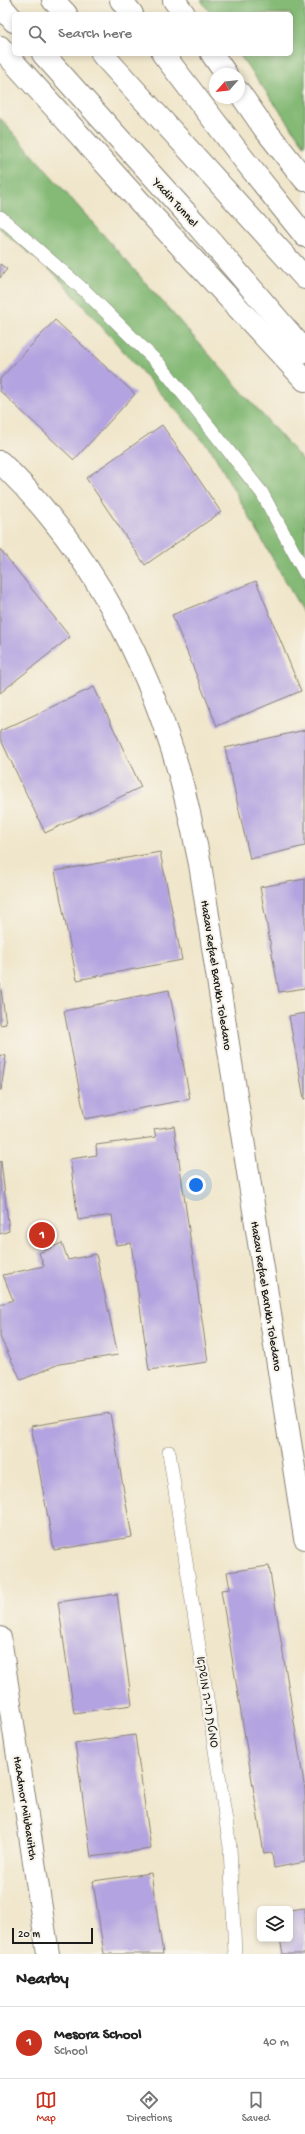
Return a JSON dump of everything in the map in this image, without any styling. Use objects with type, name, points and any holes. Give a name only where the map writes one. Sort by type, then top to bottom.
[{"type":"main road","points":[[53,0],[64,12]]},
{"type":"main road","points":[[121,0],[130,12]]},
{"type":"main road","points":[[174,0],[183,12]]},
{"type":"main road","points":[[0,5],[12,19]]},
{"type":"main road","points":[[0,47],[148,211],[305,380]]},
{"type":"main road","name":"Yadin Tunnel","points":[[45,56],[197,225],[305,351]]},
{"type":"main road","points":[[104,56],[305,278]]},
{"type":"main road","points":[[165,56],[305,236]]},
{"type":"main road","points":[[213,56],[222,68]]},
{"type":"main road","points":[[245,101],[264,128],[305,180]]},
{"type":"main road","name":"HaRav Refael Barukh Toledano","points":[[0,462],[46,512],[81,558],[111,605],[136,653],[174,754],[200,864],[305,1538]]},
{"type":"main road","name":"HaAdmor Milubavitch","points":[[0,1638],[48,1954]]},
{"type":"lane","points":[[0,217],[85,291],[160,365],[262,493],[305,573]]},
{"type":"lane","name":"סמטת חי-ה מושקא","points":[[169,1452],[230,1846],[235,1954]]},
{"type":"green space","points":[[201,0],[305,0],[305,146],[240,56],[293,56],[293,12],[210,12]]},
{"type":"green space","points":[[0,118],[305,463],[305,616],[212,451],[55,274],[0,229]]},
{"type":"building","points":[[0,264],[7,269],[0,278]]},
{"type":"building","points":[[55,320],[135,394],[74,460],[0,391],[0,379]]},
{"type":"building","points":[[162,425],[221,512],[145,565],[86,478]]},
{"type":"building","points":[[0,549],[70,637],[0,693]]},
{"type":"building","points":[[256,581],[301,691],[217,726],[172,615]]},
{"type":"building","points":[[94,687],[141,787],[45,833],[0,738],[0,731]]},
{"type":"building","points":[[305,730],[305,846],[250,859],[225,748]]},
{"type":"building","points":[[160,852],[182,960],[77,980],[55,871]]},
{"type":"building","points":[[305,879],[305,988],[279,992],[260,887]]},
{"type":"building","points":[[0,983],[6,1024],[0,1025]]},
{"type":"building","points":[[169,990],[190,1099],[85,1119],[64,1011]]},
{"type":"building","points":[[305,1013],[305,1099],[304,1099],[289,1016]]},
{"type":"building","points":[[0,1055],[6,1056],[1,1090],[0,1090]]},
{"type":"building","points":[[174,1126],[208,1362],[149,1370],[131,1243],[116,1245],[112,1215],[78,1220],[70,1159],[97,1155],[96,1145],[156,1137],[154,1129]]},
{"type":"building","points":[[1,1161],[9,1231],[0,1234],[0,1162]]},
{"type":"building","points":[[62,1243],[68,1260],[96,1254],[118,1355],[59,1364],[21,1380],[0,1337],[0,1305],[13,1300],[3,1275],[44,1266],[39,1253]]},
{"type":"building","points":[[110,1413],[132,1537],[54,1550],[31,1426]]},
{"type":"building","points":[[269,1566],[305,1790],[305,1862],[274,1868],[272,1853],[264,1854],[221,1590],[230,1589],[227,1572]]},
{"type":"building","points":[[117,1594],[132,1705],[74,1713],[58,1602]]},
{"type":"building","points":[[135,1735],[151,1849],[91,1857],[75,1743]]},
{"type":"building","points":[[151,1873],[163,1954],[104,1954],[93,1881]]},
{"type":"building","points":[[305,1908],[305,1954],[283,1954],[281,1942],[293,1942],[293,1910]]},
{"type":"place","name":"Mesora School","points":[[42,1235]]}]
